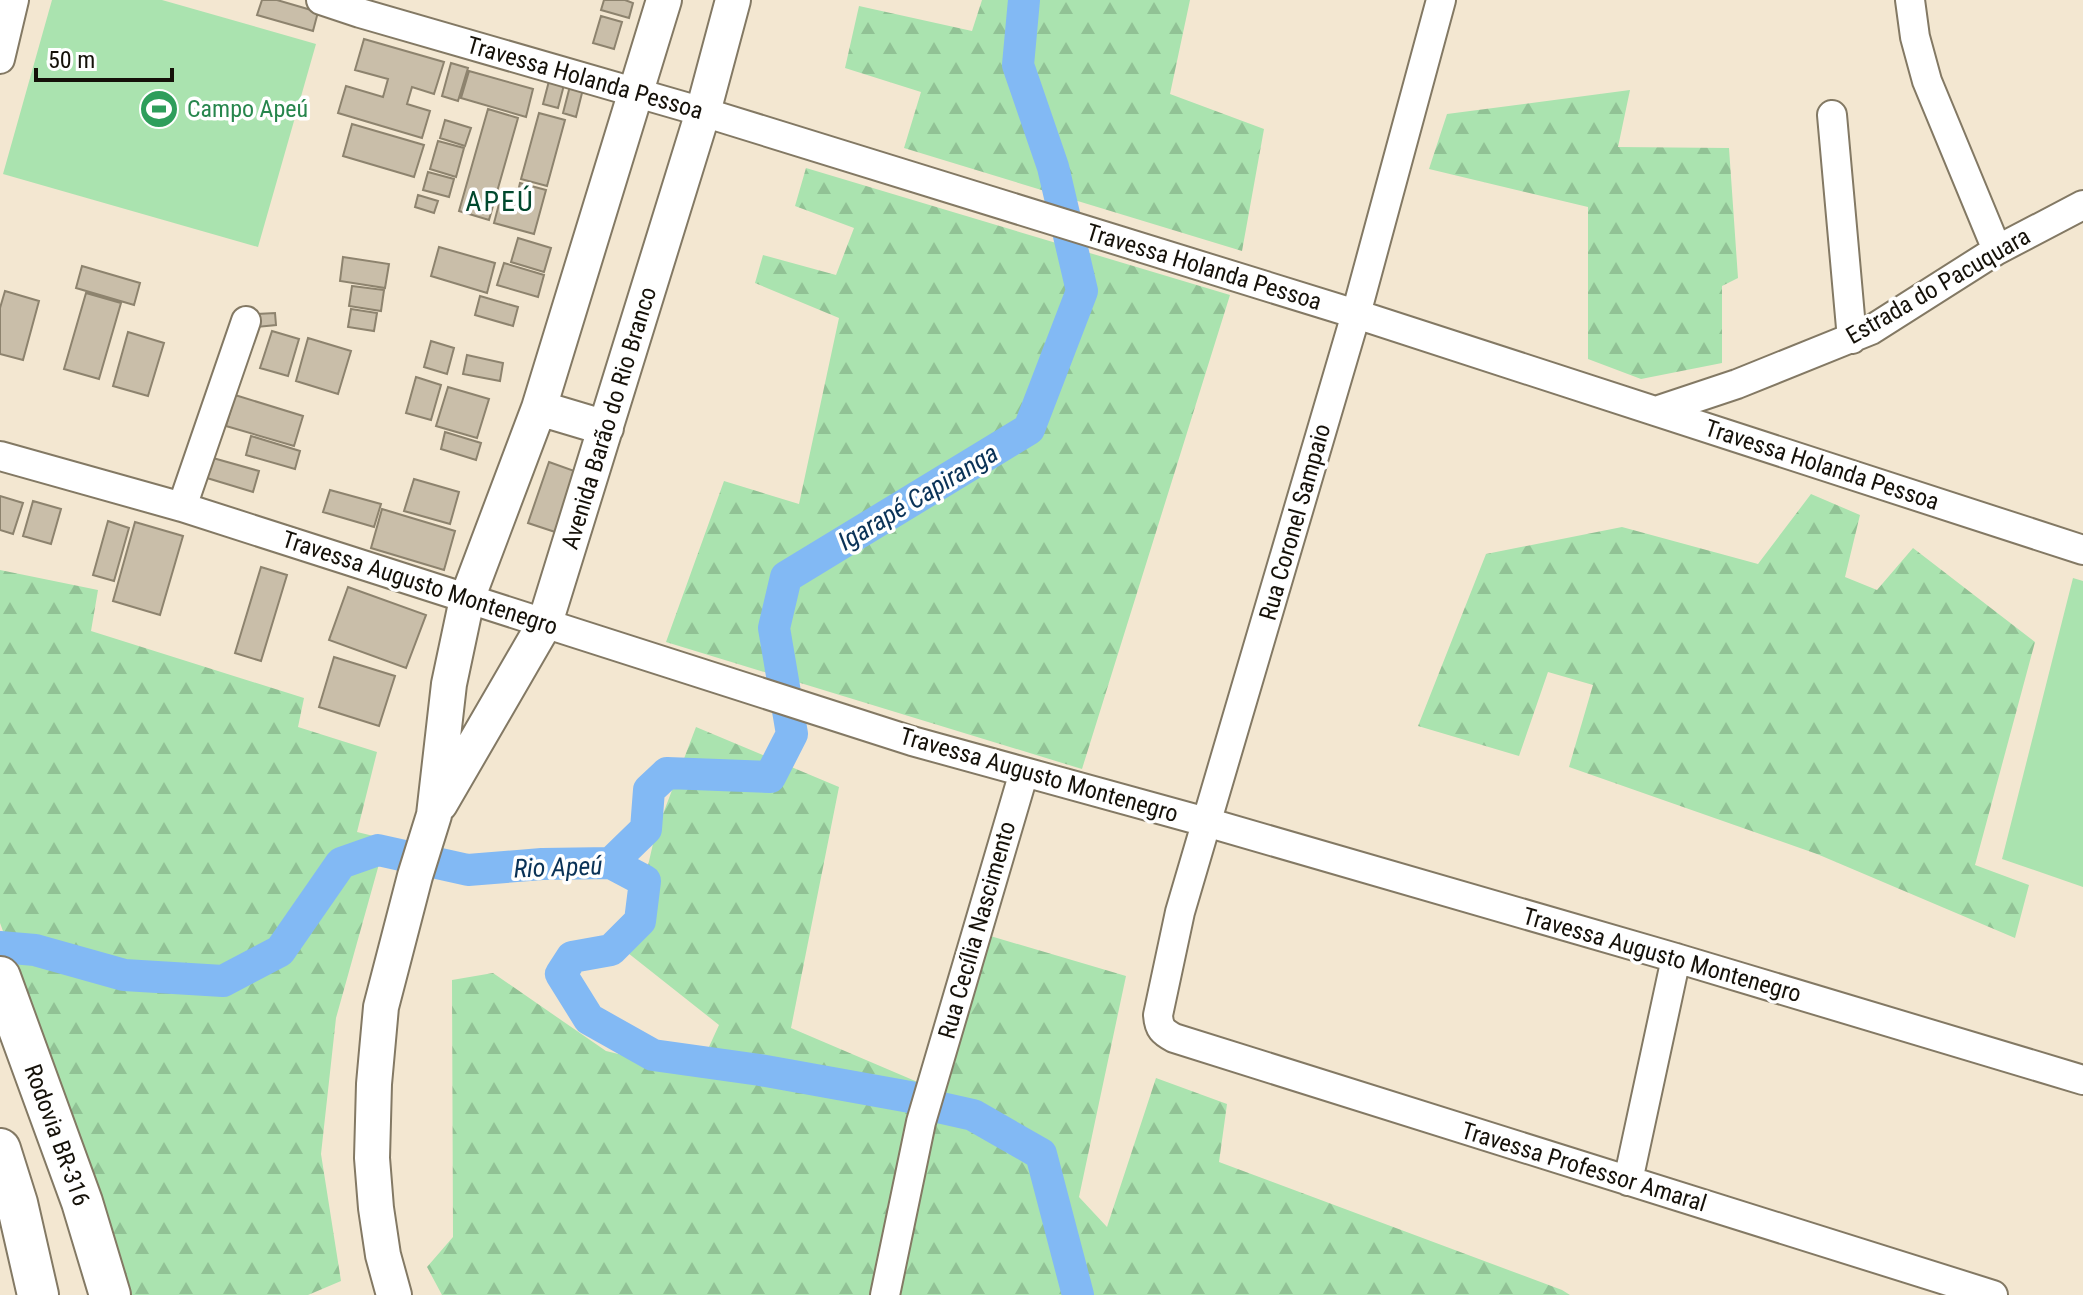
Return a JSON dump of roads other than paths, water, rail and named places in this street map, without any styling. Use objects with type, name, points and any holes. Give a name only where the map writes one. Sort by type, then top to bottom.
[{"type":"highway","name":"Rodovia BR-316","points":[[3,986],[82,1202],[110,1295]]},
{"type":"highway","points":[[0,1149],[17,1203],[38,1295]]},
{"type":"main road","name":"Avenida Barão do Rio Branco","points":[[394,1295],[383,1255],[372,1158],[374,1084],[381,1007],[431,825],[449,684],[467,599],[539,408],[664,0]]},
{"type":"main road","name":"Avenida Barão do Rio Branco","points":[[431,825],[545,623],[703,112],[733,0]]},
{"type":"main road","points":[[539,408],[606,428]]},
{"type":"street","points":[[0,59],[14,0]]},
{"type":"street","name":"Travessa Holanda Pessoa","points":[[321,0],[362,7],[1356,314],[2083,550]]},
{"type":"street","name":"Rua Coronel Sampaio","points":[[1174,1038],[1163,1032],[1158,1015],[1180,912],[1356,314],[1441,0]]},
{"type":"street","points":[[1910,0],[1915,37],[1927,81],[1997,250]]},
{"type":"street","points":[[1832,115],[1852,339]]},
{"type":"street","name":"Estrada do Pacuquara","points":[[1656,411],[1737,384],[1871,330],[1997,250],[2083,205]]},
{"type":"street","points":[[182,507],[246,321]]},
{"type":"street","name":"Travessa Augusto Montenegro","points":[[0,456],[182,507],[912,741],[1206,822],[1676,958],[2083,1080]]},
{"type":"street","name":"Rua Cecília Nascimento","points":[[885,1295],[921,1122],[1024,772]]},
{"type":"street","points":[[1628,1181],[1676,958]]},
{"type":"street","name":"Travessa Professor Amaral","points":[[1174,1038],[1993,1295]]},
{"type":"waterway","name":"Igarapé Capiranga","points":[[611,863],[646,829],[649,790],[667,773],[770,777],[792,734],[774,628],[786,577],[1029,429],[1082,291],[1053,167],[1018,65],[1024,0]]},
{"type":"waterway","name":"Rio Apeú","points":[[0,947],[35,950],[124,975],[223,981],[280,951],[341,863],[378,850],[468,870],[611,863],[645,881],[640,921],[611,950],[572,957],[561,974],[589,1019],[653,1055],[760,1070],[910,1097],[973,1115],[1041,1154],[1078,1295]]},
{"type":"place","name":"Campo Apeú","points":[[159,109]]},
{"type":"district","name":"APEÚ","points":[[500,201]]}]
